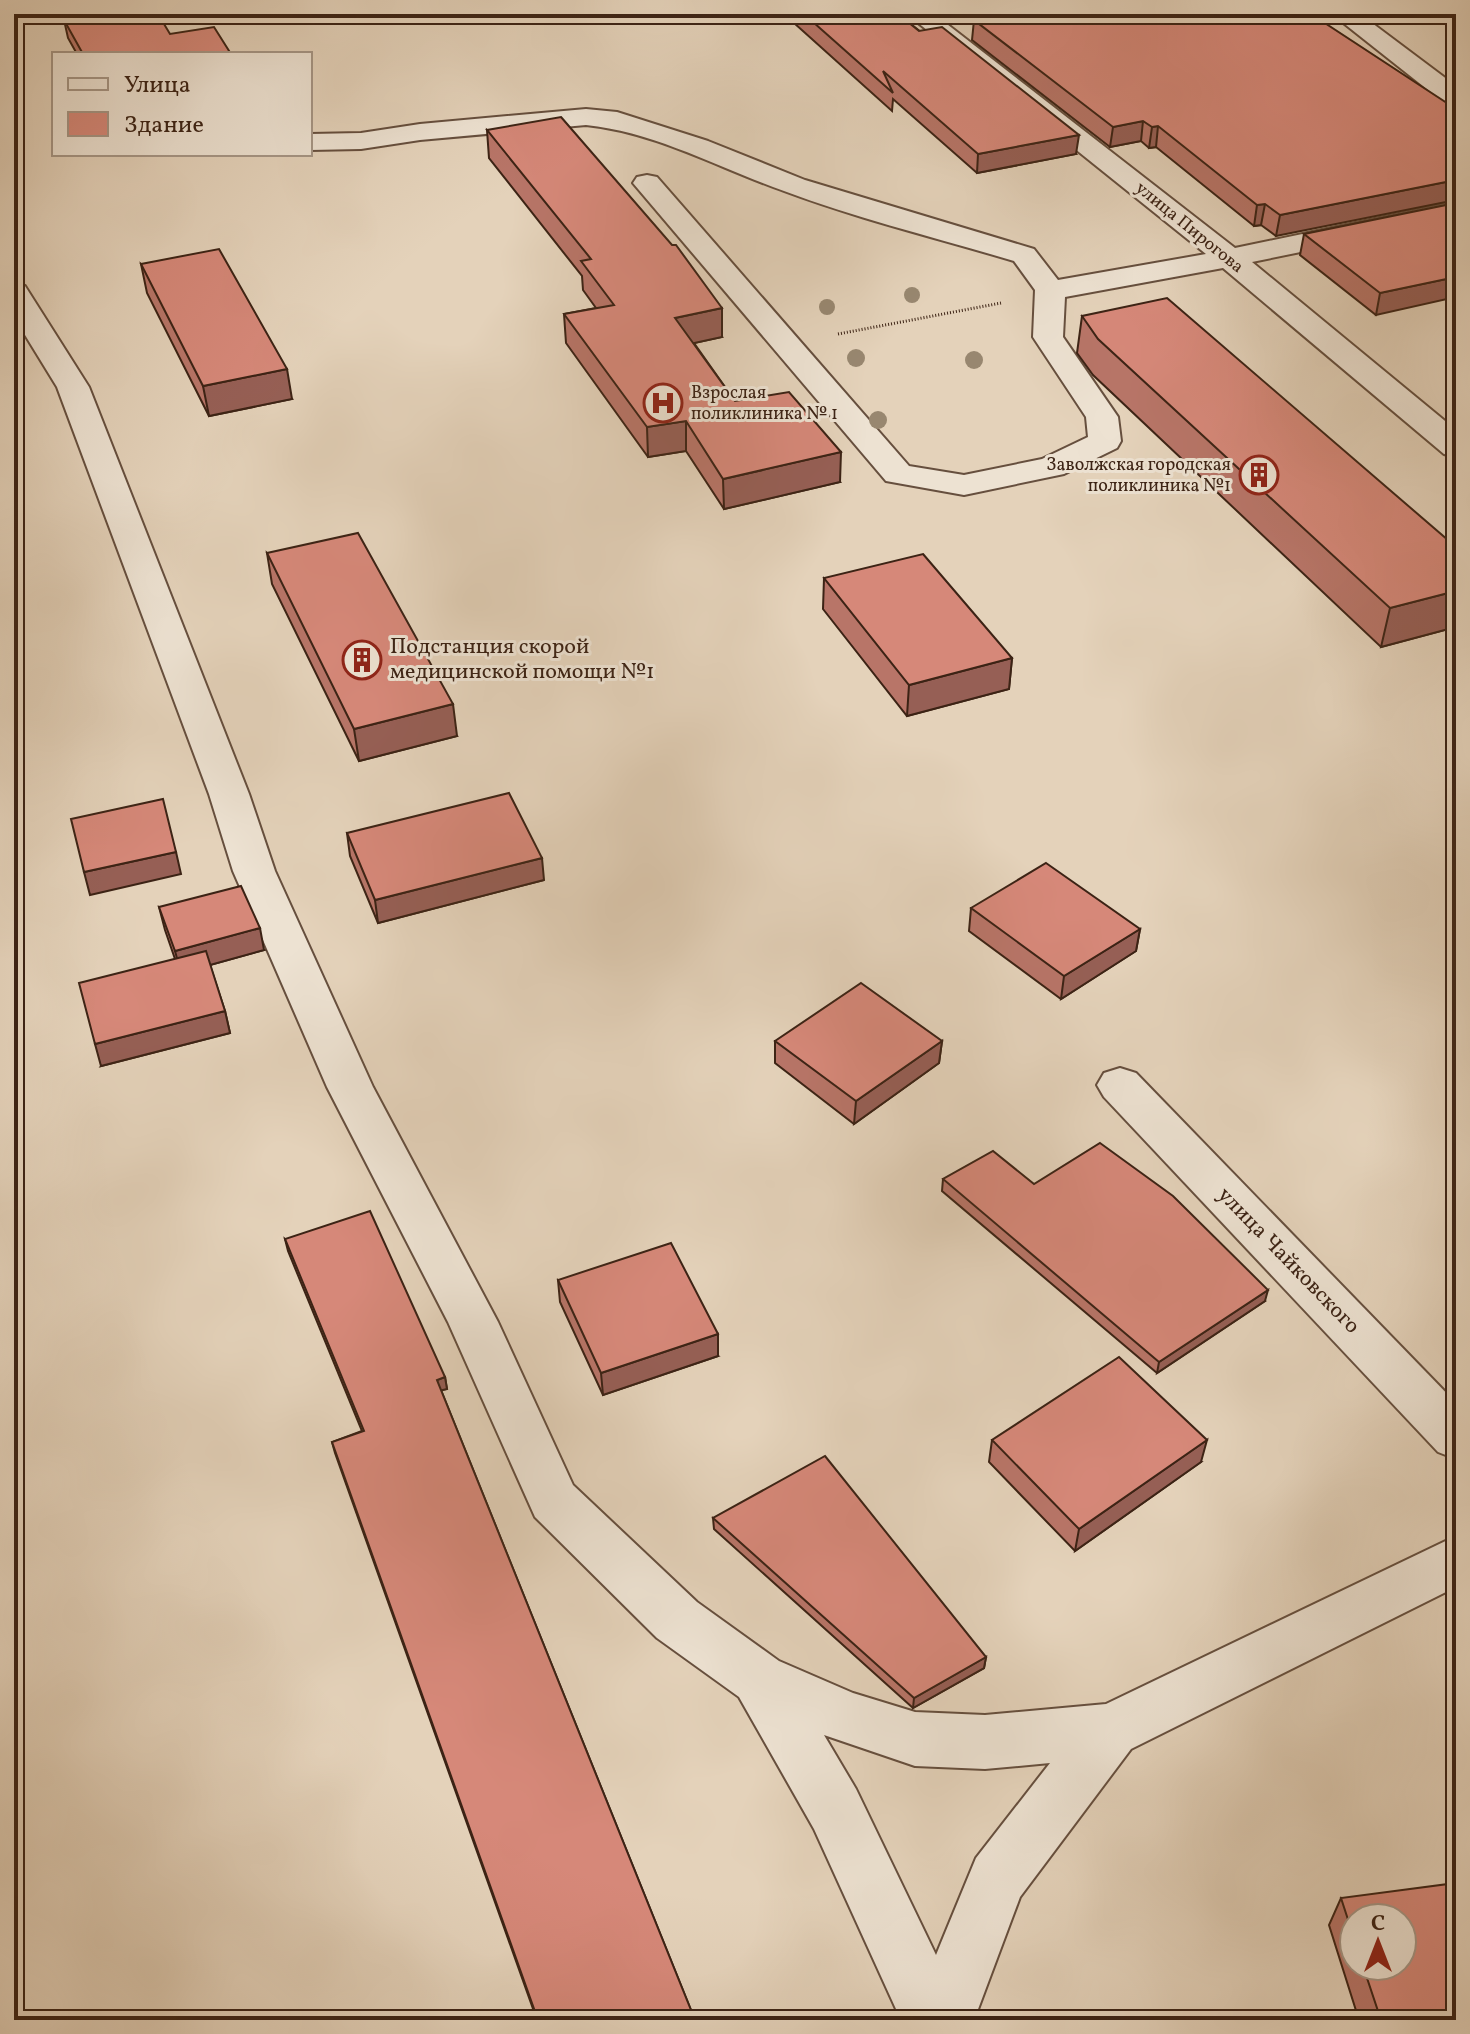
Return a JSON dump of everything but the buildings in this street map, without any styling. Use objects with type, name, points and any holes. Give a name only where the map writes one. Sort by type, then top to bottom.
[{"type":"street","name":"улица Пирогова","points":[[919,14],[1230,259],[1456,447]]},
{"type":"street","points":[[1344,14],[1456,99]]},
{"type":"street","points":[[312,142],[361,141],[420,132],[586,117],[617,120],[698,147],[795,186],[1024,255],[1050,290],[1048,337],[1102,417],[1105,441],[1052,467],[964,485],[898,474],[647,183]]},
{"type":"street","points":[[1050,290],[1230,259],[1456,211]]},
{"type":"street","points":[[14,292],[73,387],[229,794],[254,871],[350,1087],[473,1322],[554,1501],[677,1620],[759,1679],[845,1717],[915,1739],[985,1742],[1111,1730],[1456,1560]]},
{"type":"street","name":"улица Чайковского","points":[[1120,1085],[1456,1437]]},
{"type":"street","points":[[759,1679],[835,1809],[934,2020]]},
{"type":"street","points":[[942,2020],[997,1879],[1111,1730]]},
{"type":"path","points":[[786,344],[991,305]]},
{"type":"place","name":"Взрослая поликлиника № 1","points":[[663,403]]},
{"type":"place","name":"Заволжская городская поликлиника №1","points":[[1259,475]]},
{"type":"place","name":"Подстанция скорой медицинской помощи №1","points":[[362,660]]}]
